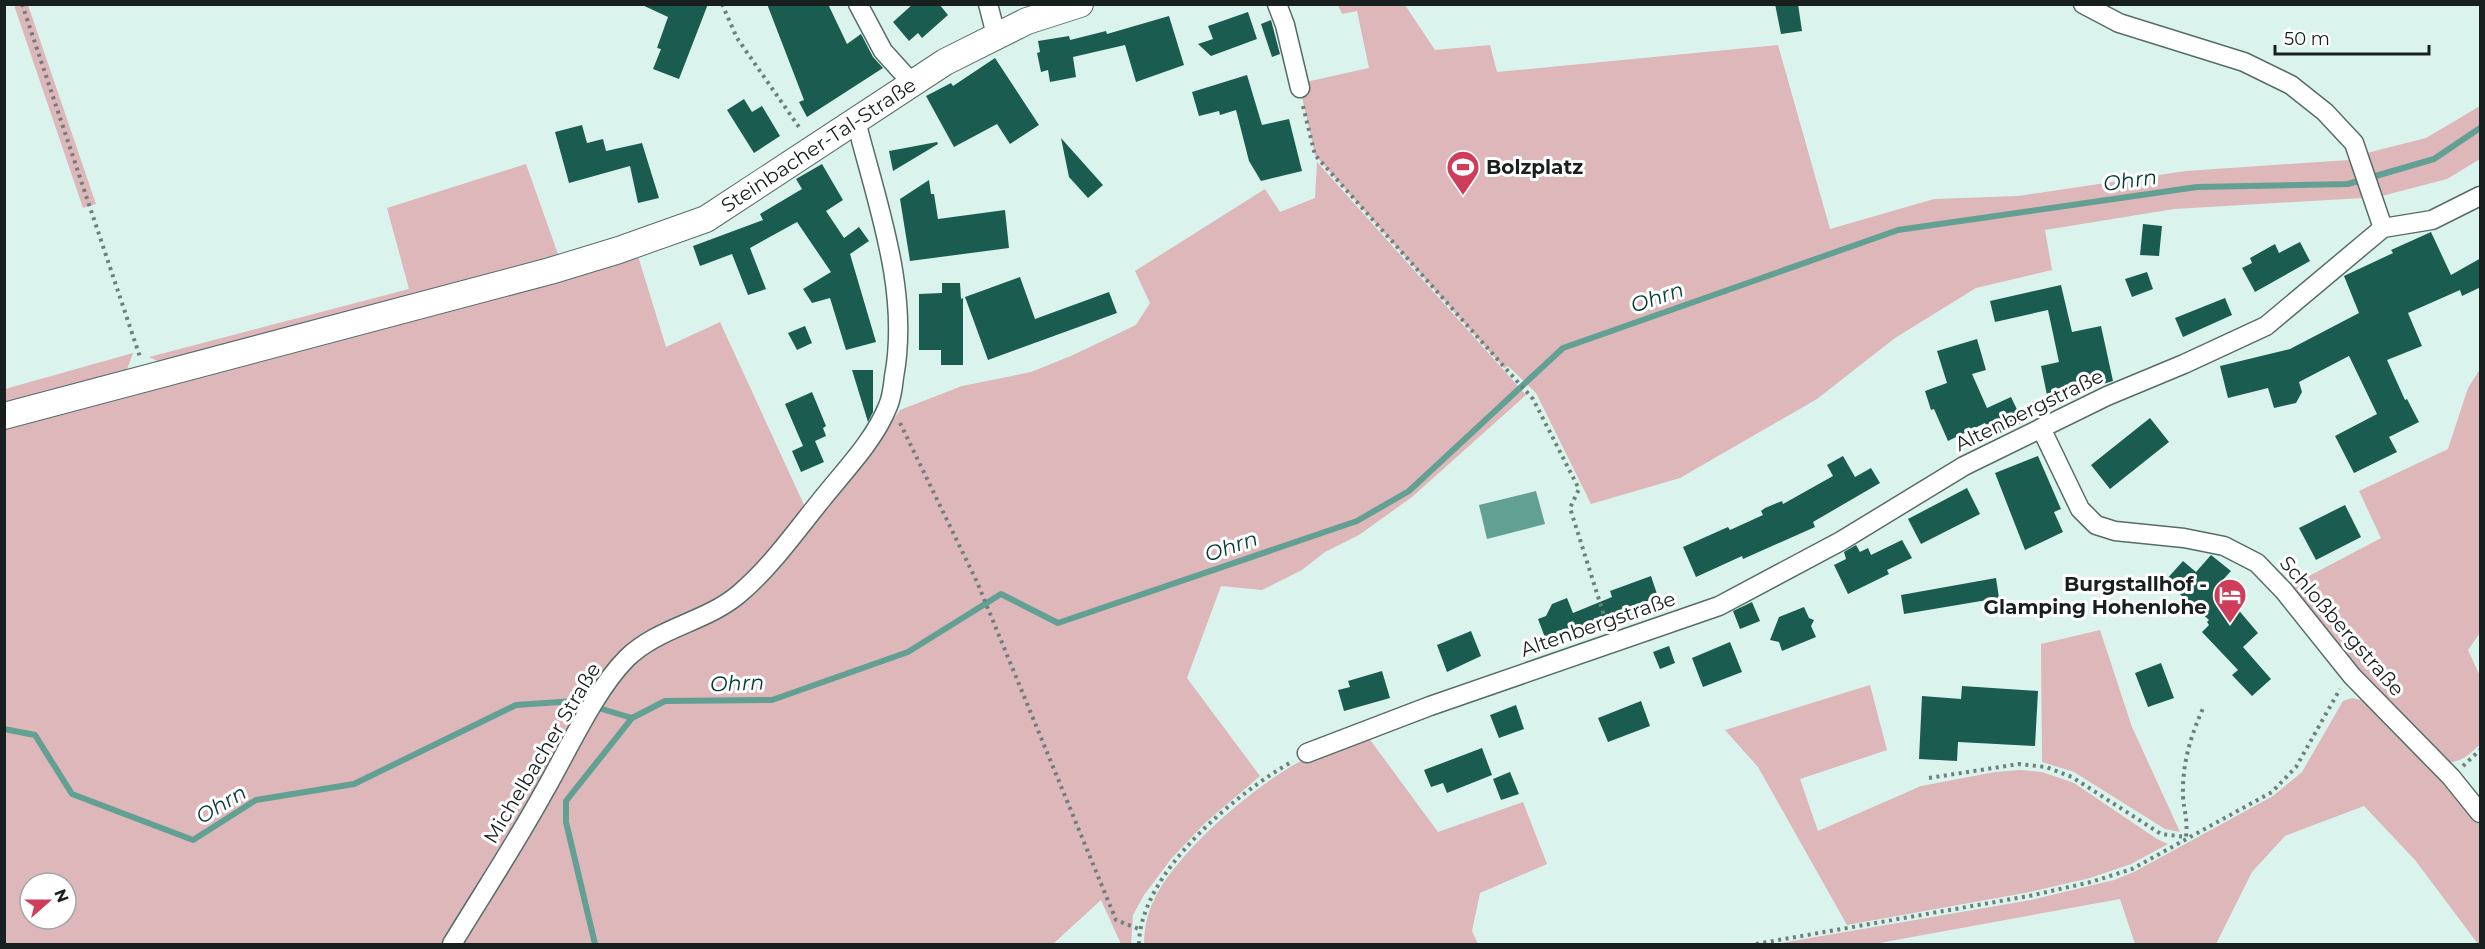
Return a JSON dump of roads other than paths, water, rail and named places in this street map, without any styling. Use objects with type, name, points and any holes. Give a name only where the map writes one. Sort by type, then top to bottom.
[{"type":"main road","name":"Steinbacher-Tal-Straße","points":[[4,416],[550,271],[619,250],[706,219],[945,62],[1027,21],[1080,4]]},
{"type":"street","points":[[858,4],[883,51],[912,83]]},
{"type":"street","points":[[988,4],[996,35]]},
{"type":"street","points":[[1277,4],[1285,24],[1300,88]]},
{"type":"street","points":[[2083,4],[2120,23],[2244,62],[2291,85],[2325,112],[2354,143],[2383,228],[2432,220],[2481,196]]},
{"type":"street","name":"Michelbacher Straße","points":[[452,945],[527,823],[604,687],[626,660],[645,643],[738,596],[760,574],[876,432],[890,404],[897,362],[898,300],[891,260],[856,121]]},
{"type":"street","name":"Altenbergstraße","points":[[1307,753],[1430,706],[1719,606],[1841,541],[1964,465],[2107,396],[2266,326],[2383,228]]},
{"type":"street","name":"Schloßbergstraße","points":[[2041,428],[2080,508],[2096,525],[2115,531],[2184,538],[2224,546],[2257,563],[2284,591],[2352,676],[2463,790],[2481,813]]},
{"type":"waterway","name":"Ohrn","points":[[4,729],[35,735],[72,794],[193,840],[256,800],[354,784],[516,705],[575,701],[632,718],[665,701],[772,700],[908,652],[1001,594],[1058,623],[1357,521],[1409,491],[1563,348],[1898,230],[2197,187],[2348,184],[2434,159],[2480,128]]},
{"type":"waterway","points":[[595,944],[566,822],[566,801],[632,718]]},
{"type":"place","name":"Bolzplatz","points":[[1463,196]]},
{"type":"place","name":"Burgstallhof - Glamping Hohenlohe","points":[[2230,624]]}]
